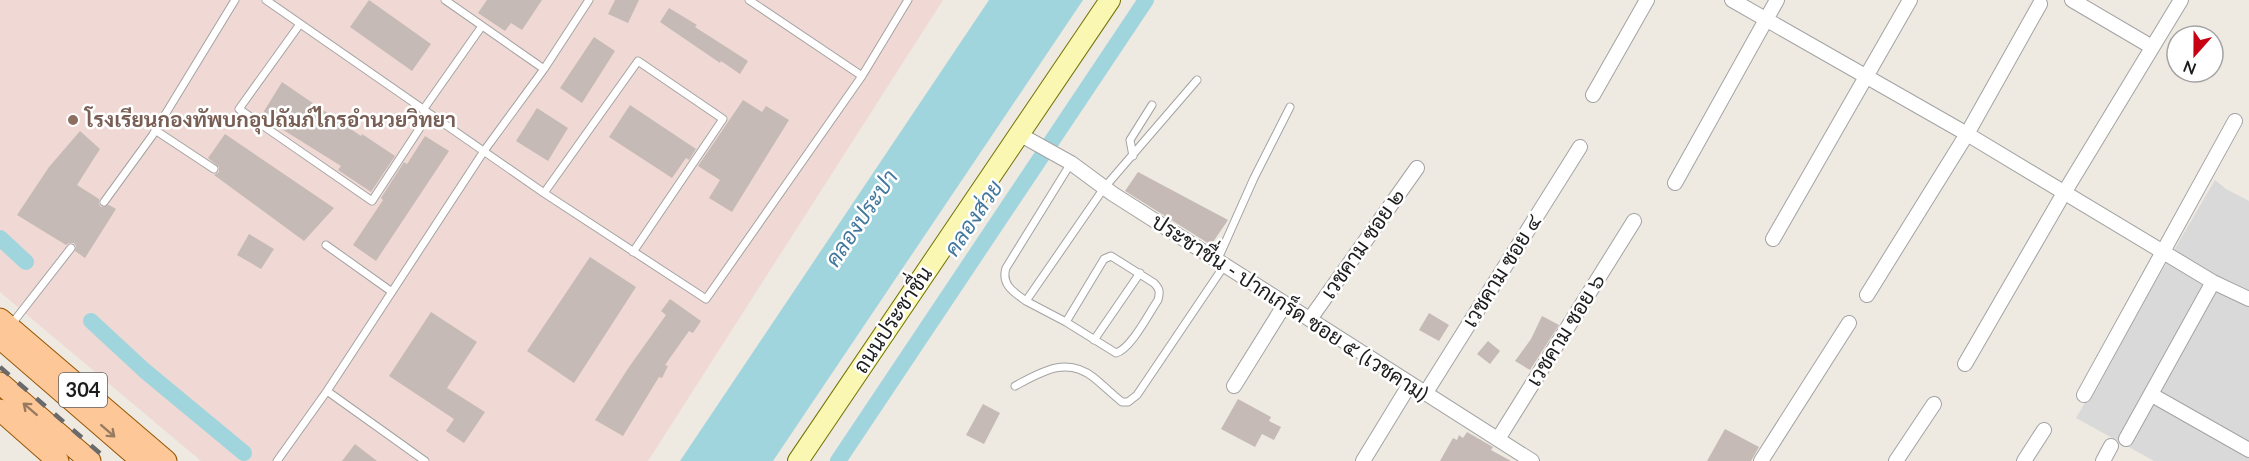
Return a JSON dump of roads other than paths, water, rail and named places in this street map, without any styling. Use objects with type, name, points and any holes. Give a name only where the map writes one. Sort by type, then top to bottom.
[{"type":"main road","name":"ถนนประชาชื่น","points":[[798,461],[1024,137],[1110,0]]},
{"type":"main road","name":"304","points":[[3,328],[166,461]]},
{"type":"main road","name":"304","points":[[3,328],[142,461]]},
{"type":"main road","name":"304","points":[[0,383],[90,461]]},
{"type":"main road","points":[[0,410],[49,456]]},
{"type":"main road","points":[[133,432],[148,461]]},
{"type":"street","points":[[1593,95],[1647,0]]},
{"type":"street","points":[[1732,0],[1967,134],[2213,282],[2249,299]]},
{"type":"street","points":[[1676,183],[1777,0]]},
{"type":"street","points":[[1773,239],[1910,0]]},
{"type":"street","points":[[2072,0],[2152,47]]},
{"type":"street","points":[[1965,364],[2064,193],[2181,0]]},
{"type":"street","points":[[1866,296],[1967,134],[2040,4]]},
{"type":"street","points":[[2084,395],[2235,121]]},
{"type":"street","name":"ประชาชื่น - ปากเกร็ด ซอย ๕ (เวชคาม)","points":[[1024,137],[1071,163],[1104,188],[1497,440],[1509,455],[1532,461]]},
{"type":"street","name":"เวชคาม ซอย ๔","points":[[1425,394],[1580,147]]},
{"type":"street","name":"เวชคาม ซอย ๒","points":[[1310,319],[1417,168]]},
{"type":"street","name":"เวชคาม ซอย ๖","points":[[1497,440],[1634,220]]},
{"type":"street","points":[[2126,439],[2213,282]]},
{"type":"street","points":[[1234,386],[1285,304]]},
{"type":"street","points":[[1761,461],[1849,323]]},
{"type":"street","points":[[1363,461],[1410,384]]},
{"type":"street","points":[[2152,395],[2249,450]]},
{"type":"street","points":[[1896,461],[1934,404]]},
{"type":"street","points":[[2024,461],[2044,430]]},
{"type":"street","points":[[2103,461],[2111,446]]},
{"type":"lane","points":[[104,202],[155,130],[235,0]]},
{"type":"lane","points":[[266,0],[544,193],[706,299],[862,76],[906,2],[898,0]]},
{"type":"lane","points":[[445,0],[544,69]]},
{"type":"lane","points":[[277,461],[327,391],[484,151],[544,69],[589,0]]},
{"type":"lane","points":[[749,0],[862,76]]},
{"type":"lane","points":[[300,24],[239,109],[372,201],[482,26]]},
{"type":"lane","points":[[544,193],[638,61],[723,119],[633,252]]},
{"type":"lane","points":[[1026,301],[1104,188],[1197,80]]},
{"type":"lane","points":[[1133,156],[1130,140],[1152,105]]},
{"type":"lane","points":[[1015,386],[1046,369],[1063,366],[1080,368],[1122,402],[1132,400],[1137,395],[1221,263],[1254,178],[1290,107]]},
{"type":"lane","points":[[155,130],[214,169]]},
{"type":"lane","points":[[1066,322],[1104,258],[1111,256],[1117,258],[1159,287],[1160,293],[1158,300],[1128,344],[1122,351],[1116,353],[1066,322],[1026,301],[1006,283],[1003,276],[1006,268],[1071,163]]},
{"type":"lane","points":[[326,244],[392,292]]},
{"type":"lane","points":[[3,328],[70,248]]},
{"type":"lane","points":[[1094,340],[1140,273]]},
{"type":"lane","points":[[327,391],[425,461]]},
{"type":"water","name":"คลองประปา","points":[[989,0],[1083,0],[773,461],[680,461]]},
{"type":"waterway","name":"คลองส่วย","points":[[838,461],[1146,0]]},
{"type":"waterway","points":[[0,238],[26,262]]},
{"type":"waterway","points":[[91,321],[145,371],[244,453]]},
{"type":"railway","points":[[0,367],[109,461]]},
{"type":"place","name":"โรงเรียนกองทัพบกอุปถัมภ์ไกรอำนวยวิทยา","points":[[73,120]]}]
